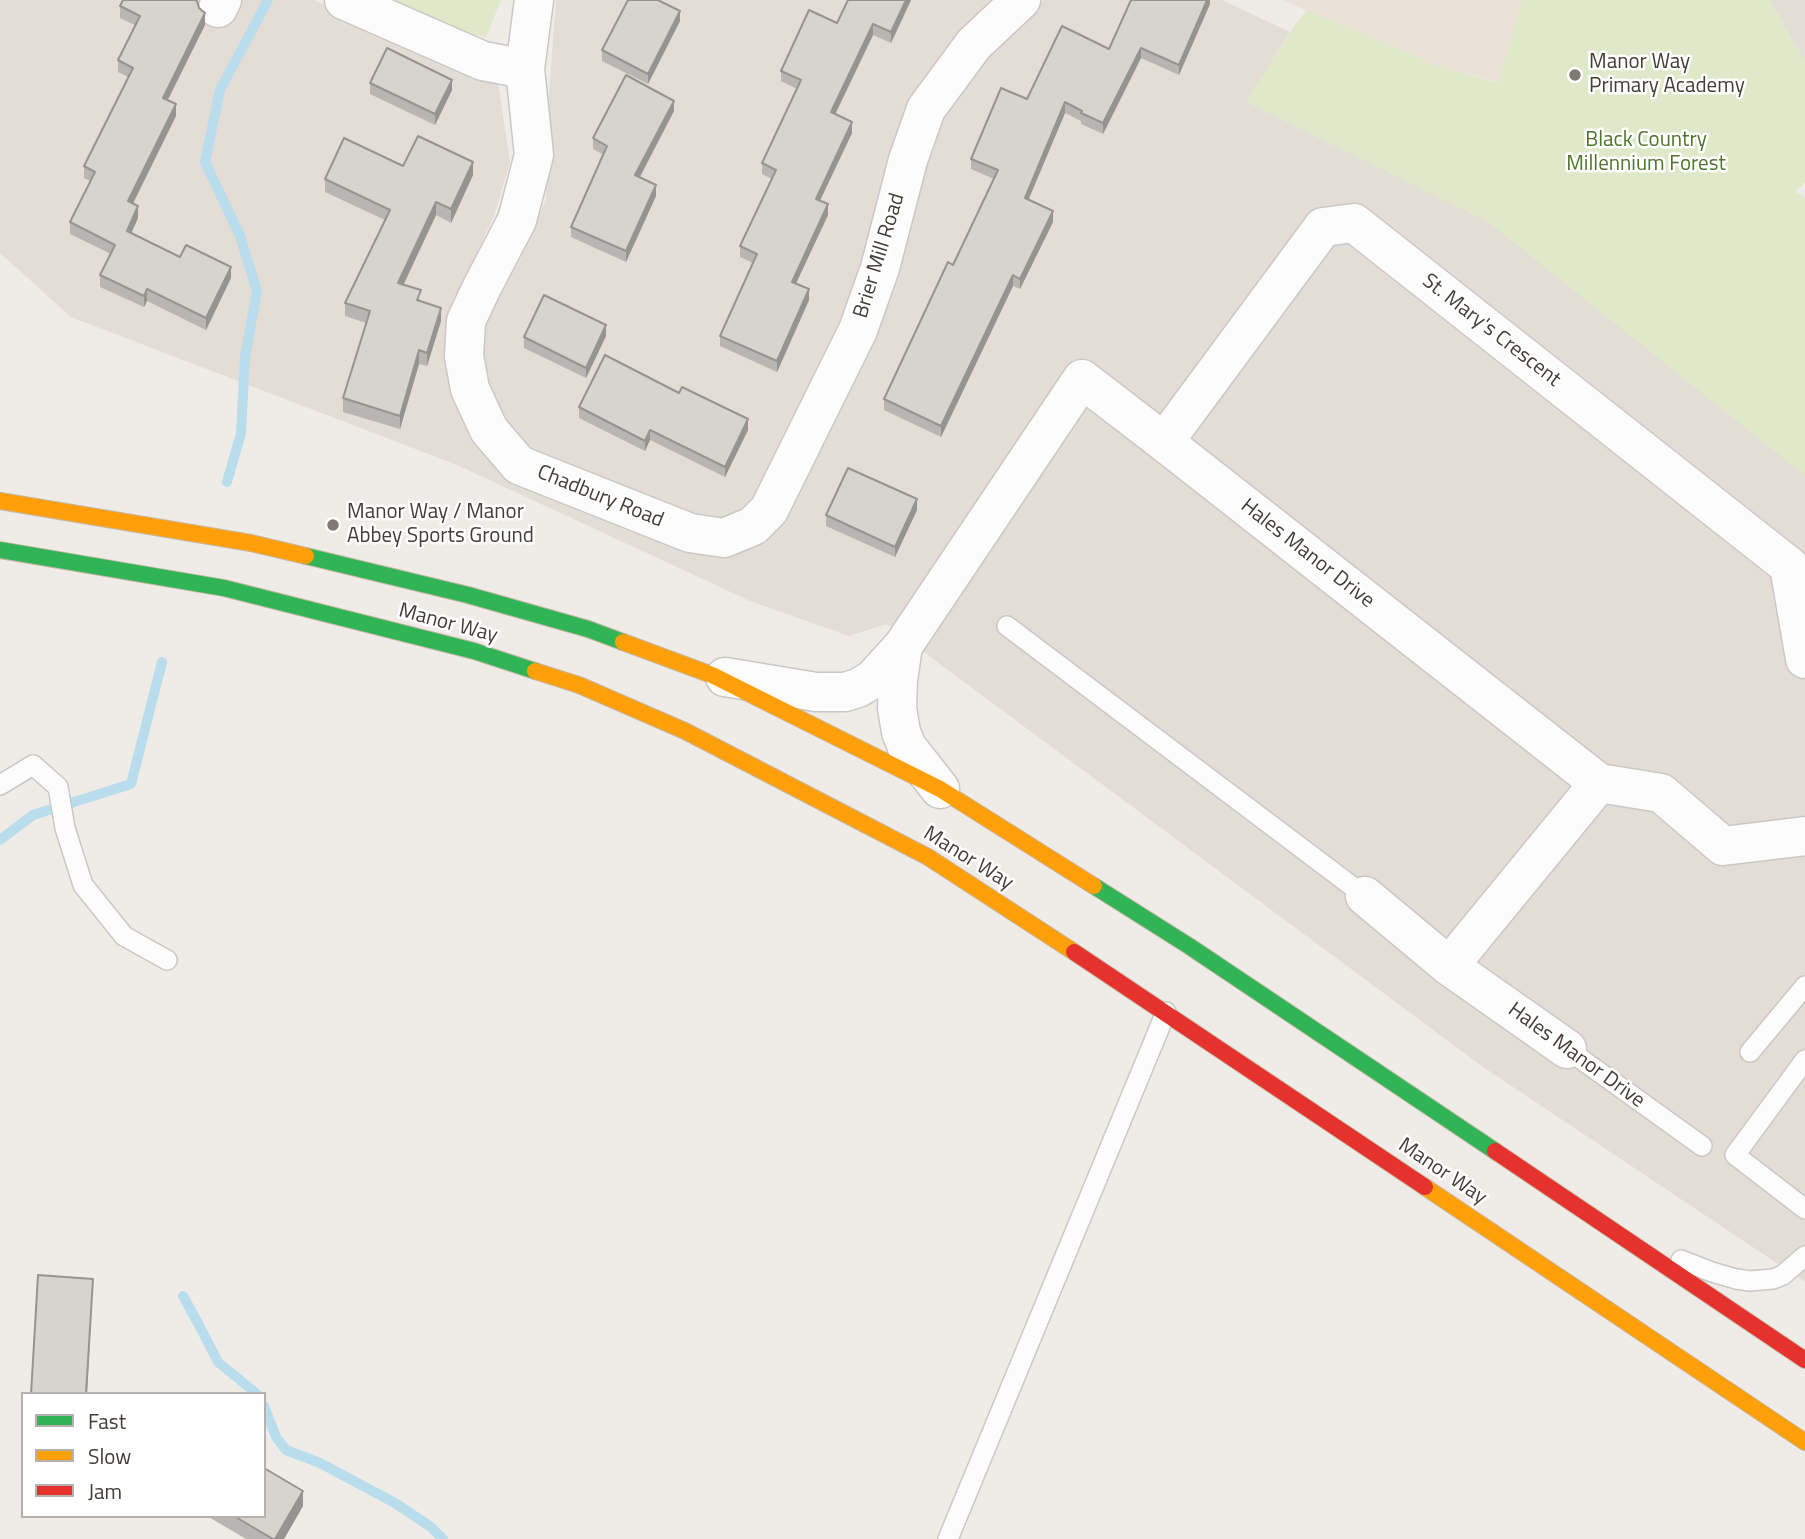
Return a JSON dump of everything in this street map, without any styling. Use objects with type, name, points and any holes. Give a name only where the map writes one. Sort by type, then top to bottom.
[{"type":"highway","name":"Manor Way","points":[[0,501],[251,543],[454,592],[588,629],[712,675],[940,789],[1189,946],[1805,1360]]},
{"type":"highway","name":"Manor Way","points":[[0,550],[224,588],[474,651],[579,685],[685,731],[928,857],[1166,1012],[1805,1442]]},
{"type":"street","points":[[344,0],[483,61],[524,69]]},
{"type":"street","name":"Chadbury Road","points":[[534,0],[524,69],[534,155],[517,220],[466,321],[464,356],[470,389],[489,430],[519,465],[690,533],[724,538],[753,526]]},
{"type":"street","name":"Brier Mill Road","points":[[753,526],[769,510],[858,330],[880,268],[908,159],[926,109],[974,44],[1021,0]]},
{"type":"street","name":"St. Mary's Crescent","points":[[1164,442],[1323,227],[1354,223],[1789,566],[1805,659]]},
{"type":"street","name":"Hales Manor Drive","points":[[712,675],[816,692],[845,692],[873,679],[903,646],[1082,379],[1599,783]]},
{"type":"street","name":"Hales Manor Drive","points":[[903,646],[897,708],[901,732],[907,747],[940,789]]},
{"type":"street","points":[[1449,966],[1599,783],[1661,793],[1723,846],[1805,836]]},
{"type":"street","name":"Hales Manor Drive","points":[[1365,896],[1449,966],[1567,1049]]},
{"type":"lane","name":"Hales Manor Drive","points":[[1007,626],[1365,896]]},
{"type":"lane","points":[[0,785],[33,765],[58,787],[65,828],[83,885],[124,936],[167,960]]},
{"type":"lane","points":[[1750,1052],[1805,986]]},
{"type":"lane","points":[[948,1539],[1166,1012]]},
{"type":"lane","name":"Hales Manor Drive","points":[[1567,1049],[1702,1146]]},
{"type":"lane","points":[[1805,1059],[1735,1154],[1805,1209]]},
{"type":"lane","points":[[1604,1224],[1688,1263],[1743,1280],[1773,1279],[1792,1269],[1805,1256]]},
{"type":"shaded area","points":[[0,0],[314,0],[498,82],[510,162],[494,216],[478,250],[517,267],[546,199],[548,107],[556,0],[1001,0],[988,47],[1044,0],[1222,0],[1290,32],[1247,102],[1777,364],[1805,400],[1805,1282],[1483,1067],[886,624],[849,636],[750,601],[457,465],[71,317],[0,253]]},
{"type":"shaded area","name":"Manor Way Primary Academy","points":[[1282,0],[1655,0],[1705,139],[1439,66]]},
{"type":"shaded area","points":[[1770,0],[1805,0],[1803,59]]},
{"type":"green space","points":[[382,0],[501,0],[486,37],[452,31]]},
{"type":"green space","name":"Black Country Millennium Forest","points":[[1523,0],[1770,0],[1803,58],[1805,57],[1805,182],[1795,192],[1805,198],[1805,476],[1488,222],[1246,102],[1307,10],[1439,66],[1498,83]]},
{"type":"building","points":[[123,0],[195,0],[205,13],[163,98],[176,104],[128,201],[138,206],[127,231],[180,257],[186,245],[231,267],[206,318],[147,289],[144,296],[100,275],[115,245],[70,222],[95,172],[84,166],[133,68],[118,60],[140,16],[120,6]]},
{"type":"building","points":[[628,0],[658,0],[680,11],[648,74],[602,50]]},
{"type":"building","points":[[848,0],[906,0],[891,32],[873,24],[831,112],[852,122],[816,199],[828,204],[792,282],[809,289],[777,361],[720,336],[757,254],[740,246],[776,170],[762,163],[801,80],[781,71],[809,10],[837,23]]},
{"type":"building","points":[[1131,0],[1207,0],[1179,65],[1141,48],[1103,123],[1065,102],[1025,198],[1053,211],[1020,279],[1013,275],[941,426],[884,399],[948,262],[953,265],[998,170],[971,159],[1001,88],[1027,99],[1062,26],[1109,49]]},
{"type":"building","points":[[387,48],[452,80],[435,114],[370,83]]},
{"type":"building","points":[[626,75],[674,101],[635,175],[656,185],[626,251],[571,227],[607,146],[593,138]]},
{"type":"building","points":[[418,136],[473,162],[451,209],[436,202],[398,283],[421,290],[417,300],[441,308],[427,353],[419,350],[400,416],[343,398],[370,311],[345,303],[390,210],[325,179],[344,138],[403,166]]},
{"type":"building","points":[[544,295],[606,325],[586,368],[524,337]]},
{"type":"building","points":[[605,355],[679,393],[682,387],[748,419],[725,467],[650,430],[645,441],[579,407]]},
{"type":"building","points":[[848,468],[917,499],[895,547],[826,515]]},
{"type":"building","points":[[38,1275],[93,1279],[86,1392],[31,1392]]},
{"type":"building","points":[[266,1469],[303,1491],[273,1539],[237,1518],[266,1518]]},
{"type":"waterway","points":[[227,482],[241,433],[245,357],[257,291],[240,236],[205,162],[220,90],[268,0]]},
{"type":"waterway","points":[[0,840],[33,815],[131,784],[162,662]]},
{"type":"waterway","points":[[183,1296],[218,1362],[255,1392]]},
{"type":"waterway","points":[[266,1411],[276,1437],[286,1450],[320,1463],[395,1503],[431,1527],[443,1539]]},
{"type":"traffic: fast","points":[[0,550],[224,588],[474,651],[535,671]]},
{"type":"traffic: fast","points":[[306,556],[468,595],[588,629],[623,642]]},
{"type":"traffic: fast","points":[[1094,886],[1189,946],[1495,1151]]},
{"type":"traffic: slow","points":[[0,501],[251,543],[306,556]]},
{"type":"traffic: slow","points":[[623,642],[712,675],[940,789],[1094,886]]},
{"type":"traffic: slow","points":[[535,671],[579,685],[685,731],[928,857],[1074,952]]},
{"type":"traffic: slow","points":[[1425,1187],[1805,1442]]},
{"type":"traffic: jam","points":[[1074,952],[1425,1187]]},
{"type":"traffic: jam","points":[[1495,1151],[1805,1360]]},
{"type":"place","name":"Manor Way Primary Academy","points":[[1575,75]]},
{"type":"place","name":"Manor Way / Manor Abbey Sports Ground","points":[[333,525]]}]
